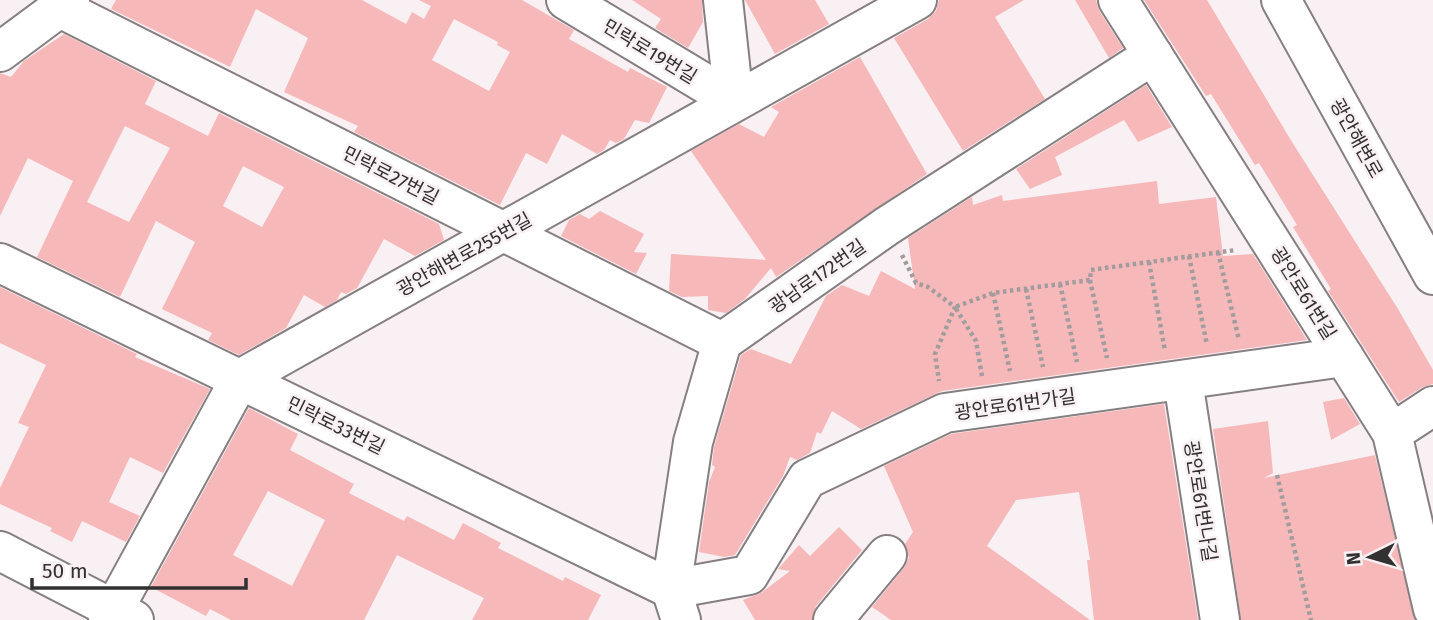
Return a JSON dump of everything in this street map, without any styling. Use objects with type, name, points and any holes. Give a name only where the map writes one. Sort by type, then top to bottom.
[{"type":"street","name":"민락로19번길","points":[[566,0],[734,101]]},
{"type":"street","points":[[723,0],[734,101]]},
{"type":"street","name":"광안해변로255번길","points":[[240,379],[917,0]]},
{"type":"street","name":"광안로61번길","points":[[1118,0],[1392,433],[1433,610]]},
{"type":"street","name":"광안해변로","points":[[1281,0],[1433,275]]},
{"type":"street","points":[[0,52],[63,3]]},
{"type":"street","name":"민락로27번길","points":[[63,3],[722,342]]},
{"type":"street","name":"광남로172번길","points":[[722,342],[887,226],[1153,55]]},
{"type":"street","name":"민락로33번길","points":[[0,263],[240,379],[676,605]]},
{"type":"street","points":[[676,605],[693,442],[722,342]]},
{"type":"street","name":"광안로61번가길","points":[[676,605],[749,575],[807,479],[945,413],[1344,357]]},
{"type":"street","name":"광안로61번나길","points":[[1203,378],[1220,620]]},
{"type":"street","points":[[0,551],[119,616],[240,379]]},
{"type":"street","points":[[1392,433],[1433,406]]},
{"type":"street","points":[[832,620],[887,555]]},
{"type":"path","points":[[887,226],[916,283],[928,287],[955,307],[976,341],[1050,399]]},
{"type":"path","points":[[1050,399],[1091,270],[1273,244]]},
{"type":"path","points":[[1203,378],[1218,252]]},
{"type":"path","points":[[1189,256],[1203,378]]},
{"type":"path","points":[[1149,262],[1203,378]]},
{"type":"path","points":[[945,413],[934,354],[955,307],[993,293],[1090,280]]},
{"type":"path","points":[[1050,399],[1060,284]]},
{"type":"path","points":[[1026,289],[1050,399]]},
{"type":"path","points":[[993,293],[1050,399]]},
{"type":"path","points":[[1277,475],[1311,620]]},
{"type":"building","points":[[116,0],[362,0],[406,24],[412,12],[424,19],[431,6],[419,0],[522,0],[574,30],[569,39],[628,72],[630,68],[667,87],[649,123],[635,120],[624,139],[616,143],[610,140],[604,150],[597,154],[562,134],[547,164],[526,153],[500,205],[354,132],[358,126],[284,92],[308,38],[256,9],[230,67],[111,9]],"holes":[[[454,19],[498,42],[497,45],[510,52],[489,91],[432,60]]]},
{"type":"building","points":[[632,0],[702,0],[703,22],[688,48],[655,28],[661,19]]},
{"type":"building","points":[[745,0],[815,0],[829,24],[775,54]]},
{"type":"building","points":[[939,0],[1024,0],[995,17],[1045,99],[963,151],[894,38],[928,19],[936,11]]},
{"type":"building","points":[[1075,0],[1096,0],[1100,12],[1123,48],[1109,58]]},
{"type":"building","points":[[1144,0],[1207,0],[1292,142],[1398,309],[1433,370],[1433,384],[1399,402],[1328,291],[1331,289],[1293,227],[1297,225],[1259,163],[1255,165],[1211,94],[1206,96]]},
{"type":"building","points":[[64,34],[156,81],[145,104],[208,136],[219,113],[439,224],[444,240],[415,256],[384,239],[357,288],[346,294],[341,292],[337,300],[325,307],[304,295],[286,328],[239,355],[208,340],[212,333],[162,309],[195,242],[156,221],[120,297],[37,257],[73,181],[28,158],[0,216],[0,73],[11,77],[24,61]],"holes":[[[125,126],[170,148],[129,222],[87,202]],[[243,166],[284,187],[262,227],[223,206]]]},
{"type":"building","points":[[860,57],[927,174],[776,277],[771,268],[745,299],[726,313],[708,310],[708,296],[682,297],[669,291],[671,254],[766,260],[691,151],[739,124],[764,137],[779,112],[771,107]]},
{"type":"building","points":[[1146,85],[1172,127],[1138,142],[1124,120],[1055,157],[1062,175],[1030,189],[1016,169]]},
{"type":"building","points":[[1157,181],[1159,204],[1216,197],[1223,256],[1253,254],[1307,340],[942,391],[861,429],[832,411],[821,434],[817,432],[810,453],[797,460],[790,457],[783,476],[735,555],[724,557],[699,552],[709,482],[715,467],[712,465],[714,447],[741,355],[751,349],[791,364],[826,296],[842,285],[869,296],[881,271],[915,289],[908,238],[972,197],[973,205],[1002,195],[1003,201]]},
{"type":"building","points":[[600,211],[644,234],[634,252],[647,253],[636,274],[561,236],[569,220],[580,214],[589,219]]},
{"type":"building","points":[[0,287],[137,354],[135,357],[210,389],[163,473],[130,457],[109,502],[140,516],[126,542],[82,521],[72,542],[50,531],[52,528],[0,504],[0,488],[29,427],[18,423],[46,365],[0,343]]},
{"type":"building","points":[[1344,398],[1360,424],[1331,440],[1323,402]]},
{"type":"building","points":[[1164,404],[1198,620],[1094,620],[1087,560],[1090,560],[1079,492],[1016,500],[987,546],[1090,620],[891,620],[872,607],[904,568],[909,558],[905,544],[913,532],[884,466],[951,434]]},
{"type":"building","points":[[249,408],[298,434],[290,450],[354,484],[349,493],[404,521],[407,516],[454,540],[463,523],[501,543],[498,548],[563,581],[565,577],[601,595],[588,620],[472,620],[484,598],[397,555],[364,620],[231,620],[210,609],[206,616],[151,587]],"holes":[[[268,491],[325,520],[292,586],[233,555]]]},
{"type":"building","points":[[1268,421],[1273,473],[1264,478],[1375,455],[1415,620],[1241,620],[1213,429]]},
{"type":"building","points":[[839,527],[862,550],[816,606],[812,620],[755,620],[743,600],[761,593],[790,571],[778,569],[799,545],[810,556]]}]
